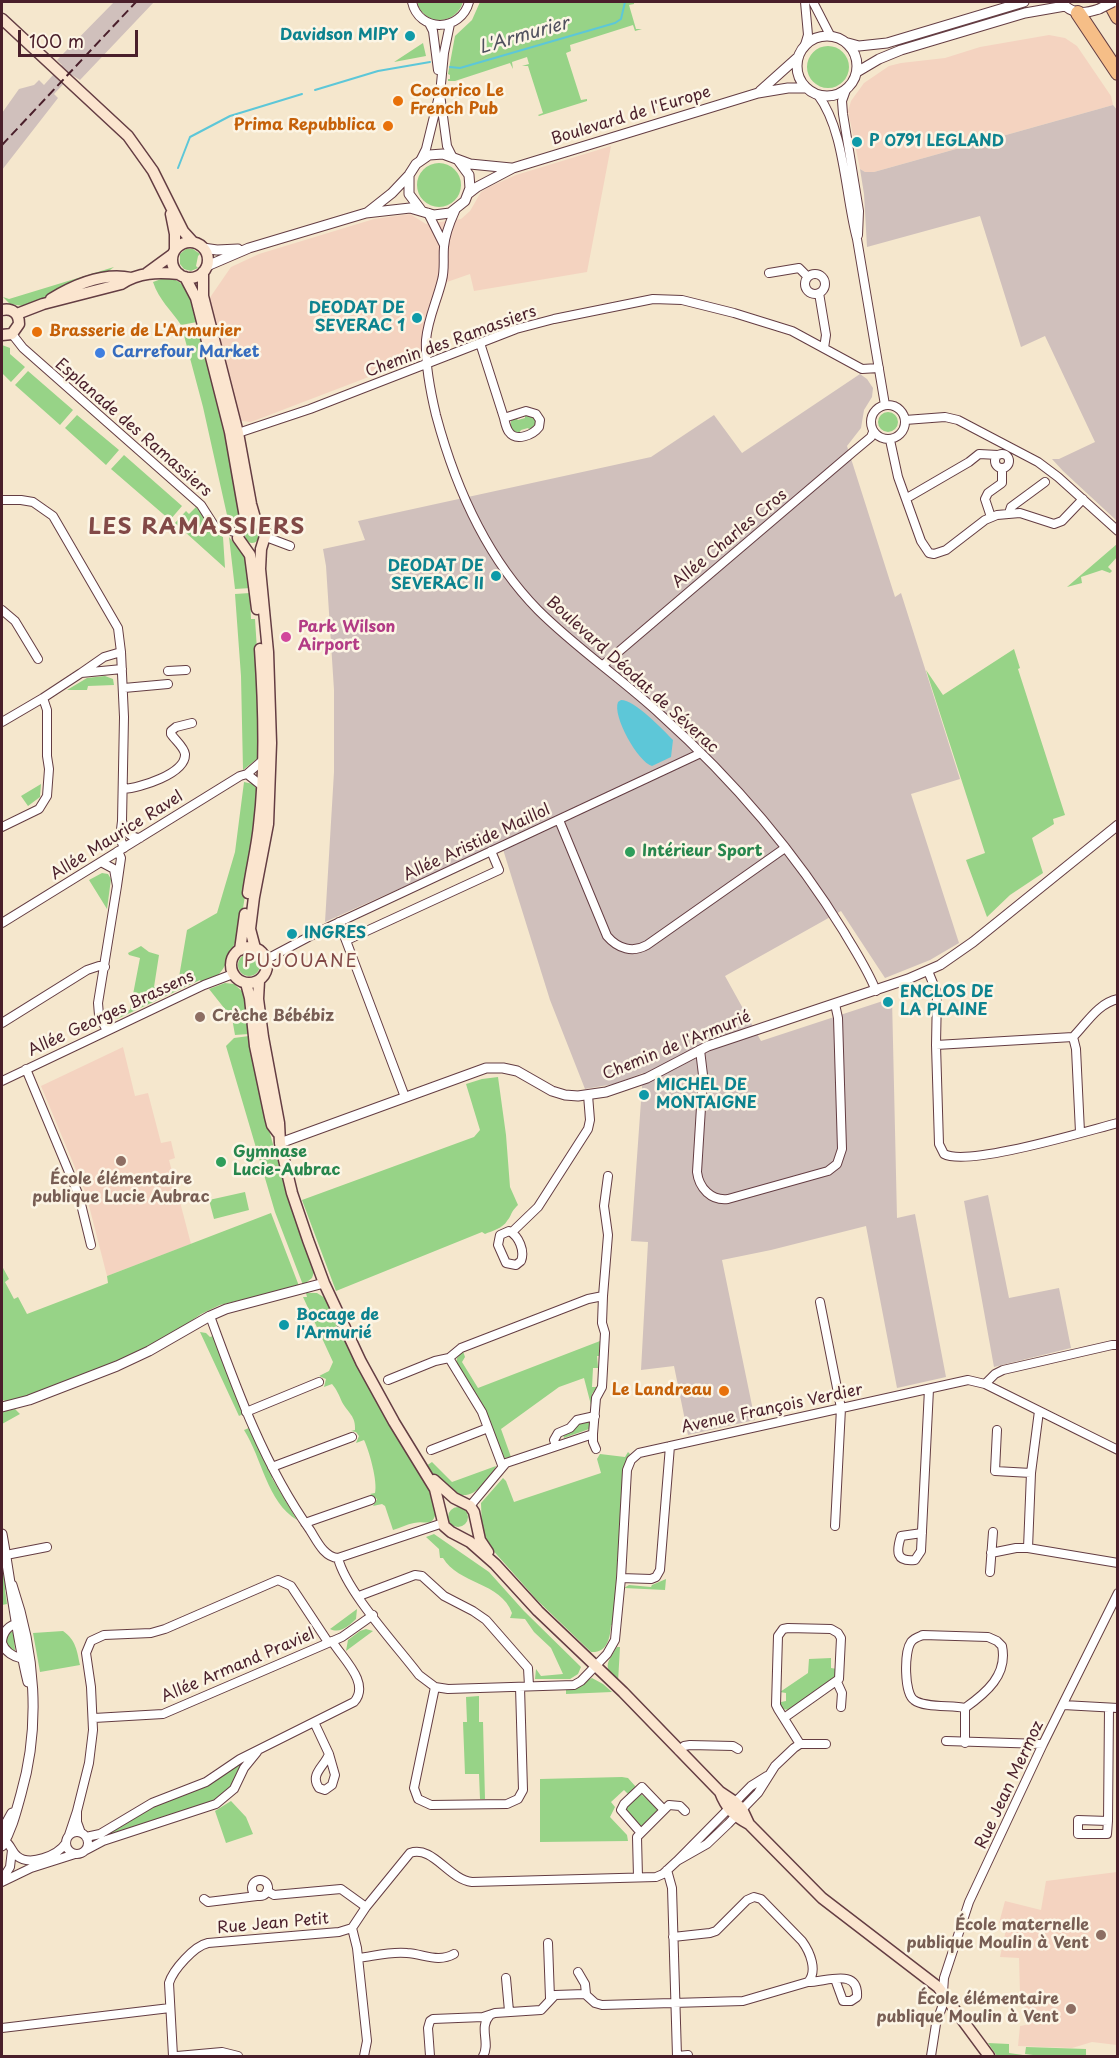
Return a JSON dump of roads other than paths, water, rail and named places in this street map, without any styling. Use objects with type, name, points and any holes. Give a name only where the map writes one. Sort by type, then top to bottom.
[{"type":"highway","points":[[1107,4],[1118,17]]},
{"type":"highway","points":[[1078,13],[1118,73]]},
{"type":"main road","points":[[2,19],[128,136],[153,171],[183,231],[193,242],[203,248],[207,256],[203,296],[238,433],[251,504],[259,524],[265,529],[260,554],[260,569],[268,652],[271,743],[268,824],[250,929],[255,948]]},
{"type":"main road","points":[[166,199],[175,234],[174,267],[182,275],[196,298],[227,421],[246,523]]},
{"type":"main road","points":[[147,273],[183,243],[193,242]]},
{"type":"main road","points":[[16,314],[43,304],[121,284],[130,278],[147,273],[195,277],[205,269]]},
{"type":"main road","points":[[2,310],[10,310],[16,314],[19,324],[7,334]]},
{"type":"main road","points":[[240,950],[259,826],[263,760],[261,654],[257,608],[251,561],[245,548],[239,542],[238,533],[246,523],[259,524]]},
{"type":"main road","points":[[245,548],[253,550],[264,541]]},
{"type":"main road","points":[[250,947],[255,948],[260,950],[267,960],[267,972],[259,981],[246,983],[233,974],[231,964],[235,953],[250,947]]},
{"type":"main road","points":[[259,981],[260,1012],[279,1123],[279,1138],[292,1193],[324,1283],[361,1362],[435,1489],[448,1530],[470,1542],[495,1564],[538,1611],[682,1748],[735,1809],[822,1898],[931,1980],[989,2056]]},
{"type":"main road","points":[[246,983],[262,1080],[272,1125],[279,1138]]},
{"type":"main road","points":[[427,1474],[440,1487],[470,1506],[480,1540],[495,1564]]},
{"type":"main road","points":[[443,1519],[448,1505],[460,1501]]},
{"type":"main road","points":[[457,1534],[468,1530],[474,1519]]},
{"type":"street","points":[[412,2],[417,14],[429,23],[440,26],[450,24],[461,17],[469,2]]},
{"type":"street","points":[[805,2],[808,35],[798,57],[797,70],[806,88],[818,95],[825,104],[837,137],[885,405]]},
{"type":"street","points":[[813,2],[830,35]]},
{"type":"street","points":[[805,45],[816,38],[830,35],[847,43],[864,46],[887,43],[1024,2]]},
{"type":"street","points":[[857,72],[901,50],[1025,13],[1063,4],[1084,14],[1107,4]]},
{"type":"street","points":[[429,23],[433,31],[447,146],[469,175],[468,194]]},
{"type":"street","points":[[440,81],[450,24]]},
{"type":"street","points":[[847,43],[856,56],[857,72],[842,101],[859,211],[857,240]]},
{"type":"street","name":"Boulevard de l'Europe","points":[[758,93],[798,57]]},
{"type":"street","name":"Boulevard de l'Europe","points":[[455,211],[468,194],[477,187],[513,168],[758,93],[788,88],[806,88]]},
{"type":"street","points":[[818,95],[832,96],[846,90]]},
{"type":"street","points":[[366,213],[380,204],[409,175],[421,159],[426,149],[440,94]]},
{"type":"street","name":"Boulevard de l'Europe","points":[[421,159],[438,153],[478,165],[513,168]]},
{"type":"street","points":[[409,175],[409,194],[425,212]]},
{"type":"street","points":[[205,269],[249,248],[366,213],[410,208],[445,215],[455,211]]},
{"type":"street","name":"Boulevard Déodat de Séverac","points":[[455,211],[444,245],[443,277],[428,322],[427,364],[450,463],[490,549],[537,609],[661,715],[741,796],[785,848],[827,906],[860,958],[876,990]]},
{"type":"street","name":"Boulevard Déodat de Séverac","points":[[425,212],[444,245]]},
{"type":"street","points":[[203,248],[217,250],[249,248]]},
{"type":"street","points":[[770,273],[799,268],[808,277]]},
{"type":"street","points":[[819,293],[812,293],[807,289],[805,283],[808,277],[818,274],[823,278],[825,285],[819,293],[826,335],[824,348]]},
{"type":"street","name":"Chemin des Ramassiers","points":[[238,433],[310,409],[516,329],[653,299],[673,299],[734,313],[792,331],[862,369],[879,368]]},
{"type":"street","name":"Esplanade des Ramassiers","points":[[7,334],[201,505],[215,527],[238,533]]},
{"type":"street","points":[[480,344],[508,431],[516,437],[534,432],[540,423],[536,414],[529,411],[504,418]]},
{"type":"street","points":[[885,405],[900,410],[905,420],[902,433],[890,440],[873,432],[871,419],[873,413],[885,405]]},
{"type":"street","points":[[905,420],[945,417],[958,420],[1038,462],[1118,531]]},
{"type":"street","name":"Allée Charles Cros","points":[[603,665],[859,447],[873,432]]},
{"type":"street","points":[[890,440],[898,477],[924,548],[934,554],[946,550],[991,517],[1009,513],[1031,515],[1054,524],[1062,521],[1083,499]]},
{"type":"street","points":[[906,498],[979,454],[1003,454],[1009,459],[1007,466],[1002,468],[1002,483],[988,493],[985,499],[991,517]]},
{"type":"street","points":[[1009,513],[1011,507],[1045,482]]},
{"type":"street","points":[[2,500],[33,502],[56,519],[115,622],[120,638],[124,789],[120,838],[121,858],[98,1010],[107,1031]]},
{"type":"street","points":[[264,541],[290,546]]},
{"type":"street","points":[[2,610],[15,621],[38,659]]},
{"type":"street","points":[[2,722],[104,657],[121,652]]},
{"type":"street","points":[[81,673],[122,669]]},
{"type":"street","points":[[168,671],[186,670]]},
{"type":"street","points":[[123,688],[168,684]]},
{"type":"street","points":[[2,827],[37,810],[47,796],[49,769],[47,710],[43,698]]},
{"type":"street","points":[[124,789],[140,787],[157,781],[180,764],[184,758],[184,751],[171,731],[176,727],[192,723]]},
{"type":"street","name":"Allée Aristide Maillol","points":[[267,960],[339,922],[701,753]]},
{"type":"street","name":"Allée Maurice Ravel","points":[[2,923],[240,776],[247,774],[263,760]]},
{"type":"street","points":[[247,774],[262,786]]},
{"type":"street","points":[[559,820],[607,936],[617,945],[632,950],[647,945],[785,848]]},
{"type":"street","points":[[122,821],[130,836],[140,838]]},
{"type":"street","name":"Chemin de l'Armurié","points":[[279,1138],[405,1097],[476,1070],[491,1067],[507,1068],[522,1073],[560,1093],[572,1096],[615,1090],[636,1083],[700,1050],[876,990],[940,965],[974,942],[1118,825]]},
{"type":"street","points":[[346,940],[499,870],[491,851]]},
{"type":"street","points":[[101,862],[114,869],[117,886]]},
{"type":"street","points":[[339,922],[405,1097]]},
{"type":"street","points":[[2,1023],[87,970],[99,966],[105,967]]},
{"type":"street","points":[[928,971],[937,993],[939,1144],[944,1154],[956,1158],[1011,1151],[1118,1123]]},
{"type":"street","name":"Allée Georges Brassens","points":[[2,1081],[233,974]]},
{"type":"street","points":[[936,1045],[1073,1037],[1101,1007],[1107,1002],[1118,999]]},
{"type":"street","points":[[700,1050],[703,1075],[697,1172],[700,1184],[708,1193],[719,1199],[728,1199],[828,1171],[837,1164],[842,1149],[838,1017],[835,1004]]},
{"type":"street","points":[[1073,1037],[1076,1049],[1080,1132]]},
{"type":"street","points":[[26,1069],[80,1196],[92,1245]]},
{"type":"street","points":[[512,1232],[538,1207],[588,1129],[590,1120],[588,1095]]},
{"type":"street","points":[[596,1449],[593,1434],[596,1396],[602,1387],[604,1357],[605,1331],[602,1323],[608,1234],[604,1206],[608,1176]]},
{"type":"street","points":[[2,1407],[28,1400],[117,1366],[149,1351],[210,1316],[241,1304],[324,1283]]},
{"type":"street","points":[[388,1380],[435,1360],[449,1358],[461,1348],[588,1299],[603,1296]]},
{"type":"street","points":[[820,1302],[841,1408],[835,1526]]},
{"type":"street","points":[[210,1316],[246,1412],[272,1467],[305,1523],[328,1555],[338,1558],[443,1519]]},
{"type":"street","points":[[985,1384],[1002,1370],[1118,1345]]},
{"type":"street","points":[[449,1358],[482,1412],[502,1465]]},
{"type":"street","name":"Avenue François Verdier","points":[[435,1687],[448,1689],[576,1684],[609,1651],[615,1640],[628,1465],[639,1453],[968,1380],[985,1384],[1118,1450]]},
{"type":"street","points":[[246,1412],[319,1382]]},
{"type":"street","points":[[922,1533],[929,1389]]},
{"type":"street","points":[[1028,1548],[1031,1473],[1039,1411]]},
{"type":"street","points":[[556,1446],[554,1440],[558,1433],[570,1428],[577,1420],[595,1416]]},
{"type":"street","points":[[431,1450],[488,1428]]},
{"type":"street","points":[[997,1430],[995,1471],[1031,1473]]},
{"type":"street","points":[[470,1506],[502,1465],[593,1434]]},
{"type":"street","points":[[272,1467],[352,1437]]},
{"type":"street","points":[[621,1578],[651,1579],[656,1577],[660,1570],[670,1446]]},
{"type":"street","points":[[305,1523],[371,1500]]},
{"type":"street","points":[[990,1572],[993,1532]]},
{"type":"street","points":[[2,1534],[33,1700],[31,1750],[20,1798],[2,1840],[20,1858],[31,1861],[57,1854],[67,1839],[77,1811],[89,1763],[94,1718],[86,1653],[89,1645],[100,1635],[158,1631],[278,1580],[291,1586],[360,1682],[360,1692],[352,1703],[240,1759],[206,1782],[152,1803],[100,1834],[84,1835],[76,1832],[67,1839]]},
{"type":"street","points":[[6,1555],[47,1546]]},
{"type":"street","points":[[991,1553],[1028,1548],[1118,1563]]},
{"type":"street","points":[[338,1558],[342,1572],[373,1615],[419,1675],[435,1687],[414,1788],[418,1799],[431,1805],[507,1804],[520,1797],[523,1790],[520,1687]]},
{"type":"street","points":[[359,1596],[415,1575],[422,1576],[444,1596],[473,1611],[493,1627],[528,1668],[529,1686]]},
{"type":"street","name":"Rue Jean Mermoz","points":[[931,2056],[936,2024],[942,2007],[944,1978],[969,1902],[1043,1744],[1118,1593]]},
{"type":"street","name":"Allée Armand Praviel","points":[[94,1718],[164,1714],[346,1634],[373,1615]]},
{"type":"street","points":[[20,1625],[6,1630],[2,1643],[12,1655],[25,1653]]},
{"type":"street","points":[[783,1718],[837,1682],[840,1673],[842,1641],[838,1633],[831,1629],[783,1629],[777,1638],[776,1705],[783,1718],[800,1744]]},
{"type":"street","points":[[923,1635],[988,1637],[1002,1646],[1001,1673],[976,1701],[965,1708],[922,1704],[908,1694],[908,1651],[915,1638],[923,1635]]},
{"type":"street","points":[[837,1682],[842,1693],[841,1707]]},
{"type":"street","points":[[1063,1705],[1118,1708]]},
{"type":"street","points":[[965,1708],[965,1743]]},
{"type":"street","points":[[1108,1708],[1108,1821]]},
{"type":"street","points":[[314,1722],[329,1754]]},
{"type":"street","points":[[946,1741],[1043,1744]]},
{"type":"street","points":[[364,2056],[367,2041],[359,1958],[352,1928],[406,1856],[416,1851],[429,1854],[459,1879],[472,1882],[660,1876],[735,1809],[758,1793],[767,1776],[800,1744],[826,1744]]},
{"type":"street","points":[[682,1748],[733,1746],[738,1749]]},
{"type":"street","points":[[2,1882],[37,1865],[75,1854],[103,1841],[216,1804],[234,1789],[257,1751]]},
{"type":"street","points":[[641,1833],[622,1812],[624,1804],[642,1787],[664,1810]]},
{"type":"street","points":[[638,1877],[637,1841],[641,1833],[669,1805],[680,1806],[685,1811]]},
{"type":"street","points":[[77,1811],[77,1822],[88,1843],[86,1850]]},
{"type":"street","points":[[67,1839],[68,1850],[75,1854]]},
{"type":"street","points":[[2,1882],[10,1867],[12,1850]]},
{"type":"street","points":[[667,1870],[672,1888],[677,2056],[688,2055]]},
{"type":"street","points":[[204,1899],[208,1902],[257,1896],[264,1895],[268,1887],[265,1881],[255,1881],[251,1889],[257,1896]]},
{"type":"street","points":[[267,1891],[274,1894],[341,1889],[366,1907]]},
{"type":"street","points":[[673,1937],[716,1931],[747,1900],[754,1897],[761,1899],[807,1948],[813,1971],[813,1977],[808,1982]]},
{"type":"street","name":"Rue Jean Petit","points":[[175,2056],[170,2008],[170,1979],[200,1945],[339,1932],[352,1928]]},
{"type":"street","points":[[548,1943],[550,1998]]},
{"type":"street","points":[[359,1958],[406,1953],[430,1958],[448,1957],[454,1954]]},
{"type":"street","points":[[578,1972],[585,1984],[586,1995]]},
{"type":"street","points":[[506,1978],[509,2011]]},
{"type":"street","points":[[430,2056],[428,2028],[431,2020],[457,2017],[464,2019],[509,2011],[541,2010],[555,1995],[586,1995],[595,2003],[602,2005],[743,2001],[808,1982],[835,1979]]},
{"type":"street","points":[[2,2028],[170,2008]]},
{"type":"street","points":[[483,2056],[486,2049],[484,2025],[491,2014]]},
{"type":"street","points":[[175,2056],[222,2052],[238,2056]]},
{"type":"water","points":[[621,700],[641,710],[673,740],[671,757],[652,766],[646,763],[622,727],[617,709],[618,702]]},
{"type":"waterway","name":"L'Armurier","points":[[450,67],[460,68],[615,23],[621,19],[625,2]]},
{"type":"waterway","name":"L'Armurier","points":[[315,90],[378,71],[430,62]]},
{"type":"waterway","name":"L'Armurier","points":[[178,168],[190,137],[230,116],[302,94]]},
{"type":"railway","points":[[2,145],[136,2]]},
{"type":"place","name":"Davidson MIPY","points":[[410,36]]},
{"type":"place","name":"Cocorico Le French Pub","points":[[398,101]]},
{"type":"place","name":"Prima Repubblica","points":[[388,126]]},
{"type":"place","name":"P 0791 LEGLAND","points":[[857,142]]},
{"type":"place","name":"DEODAT DE SEVERAC 1","points":[[417,318]]},
{"type":"place","name":"Brasserie de L'Armurier","points":[[37,332]]},
{"type":"place","name":"Carrefour Market","points":[[100,353]]},
{"type":"place","name":"DEODAT DE SEVERAC II","points":[[496,576]]},
{"type":"place","name":"Park Wilson Airport","points":[[286,637]]},
{"type":"place","name":"Intérieur Sport","points":[[630,852]]},
{"type":"place","name":"INGRES","points":[[292,934]]},
{"type":"place","name":"ENCLOS DE LA PLAINE","points":[[888,1002]]},
{"type":"place","name":"Crèche Bébébiz","points":[[200,1017]]},
{"type":"place","name":"MICHEL DE MONTAIGNE","points":[[644,1095]]},
{"type":"place","name":"École élémentaire publique Lucie Aubrac","points":[[121,1161]]},
{"type":"place","name":"Gymnase Lucie-Aubrac","points":[[221,1162]]},
{"type":"place","name":"Bocage de l'Armurié","points":[[284,1325]]},
{"type":"place","name":"Le Landreau","points":[[724,1391]]},
{"type":"place","name":"École maternelle publique Moulin à Vent","points":[[1101,1935]]},
{"type":"place","name":"École élémentaire publique Moulin à Vent","points":[[1071,2009]]},
{"type":"district","name":"LES RAMASSIERS","points":[[197,528]]},
{"type":"district","name":"PUJOUANE","points":[[301,962]]}]
